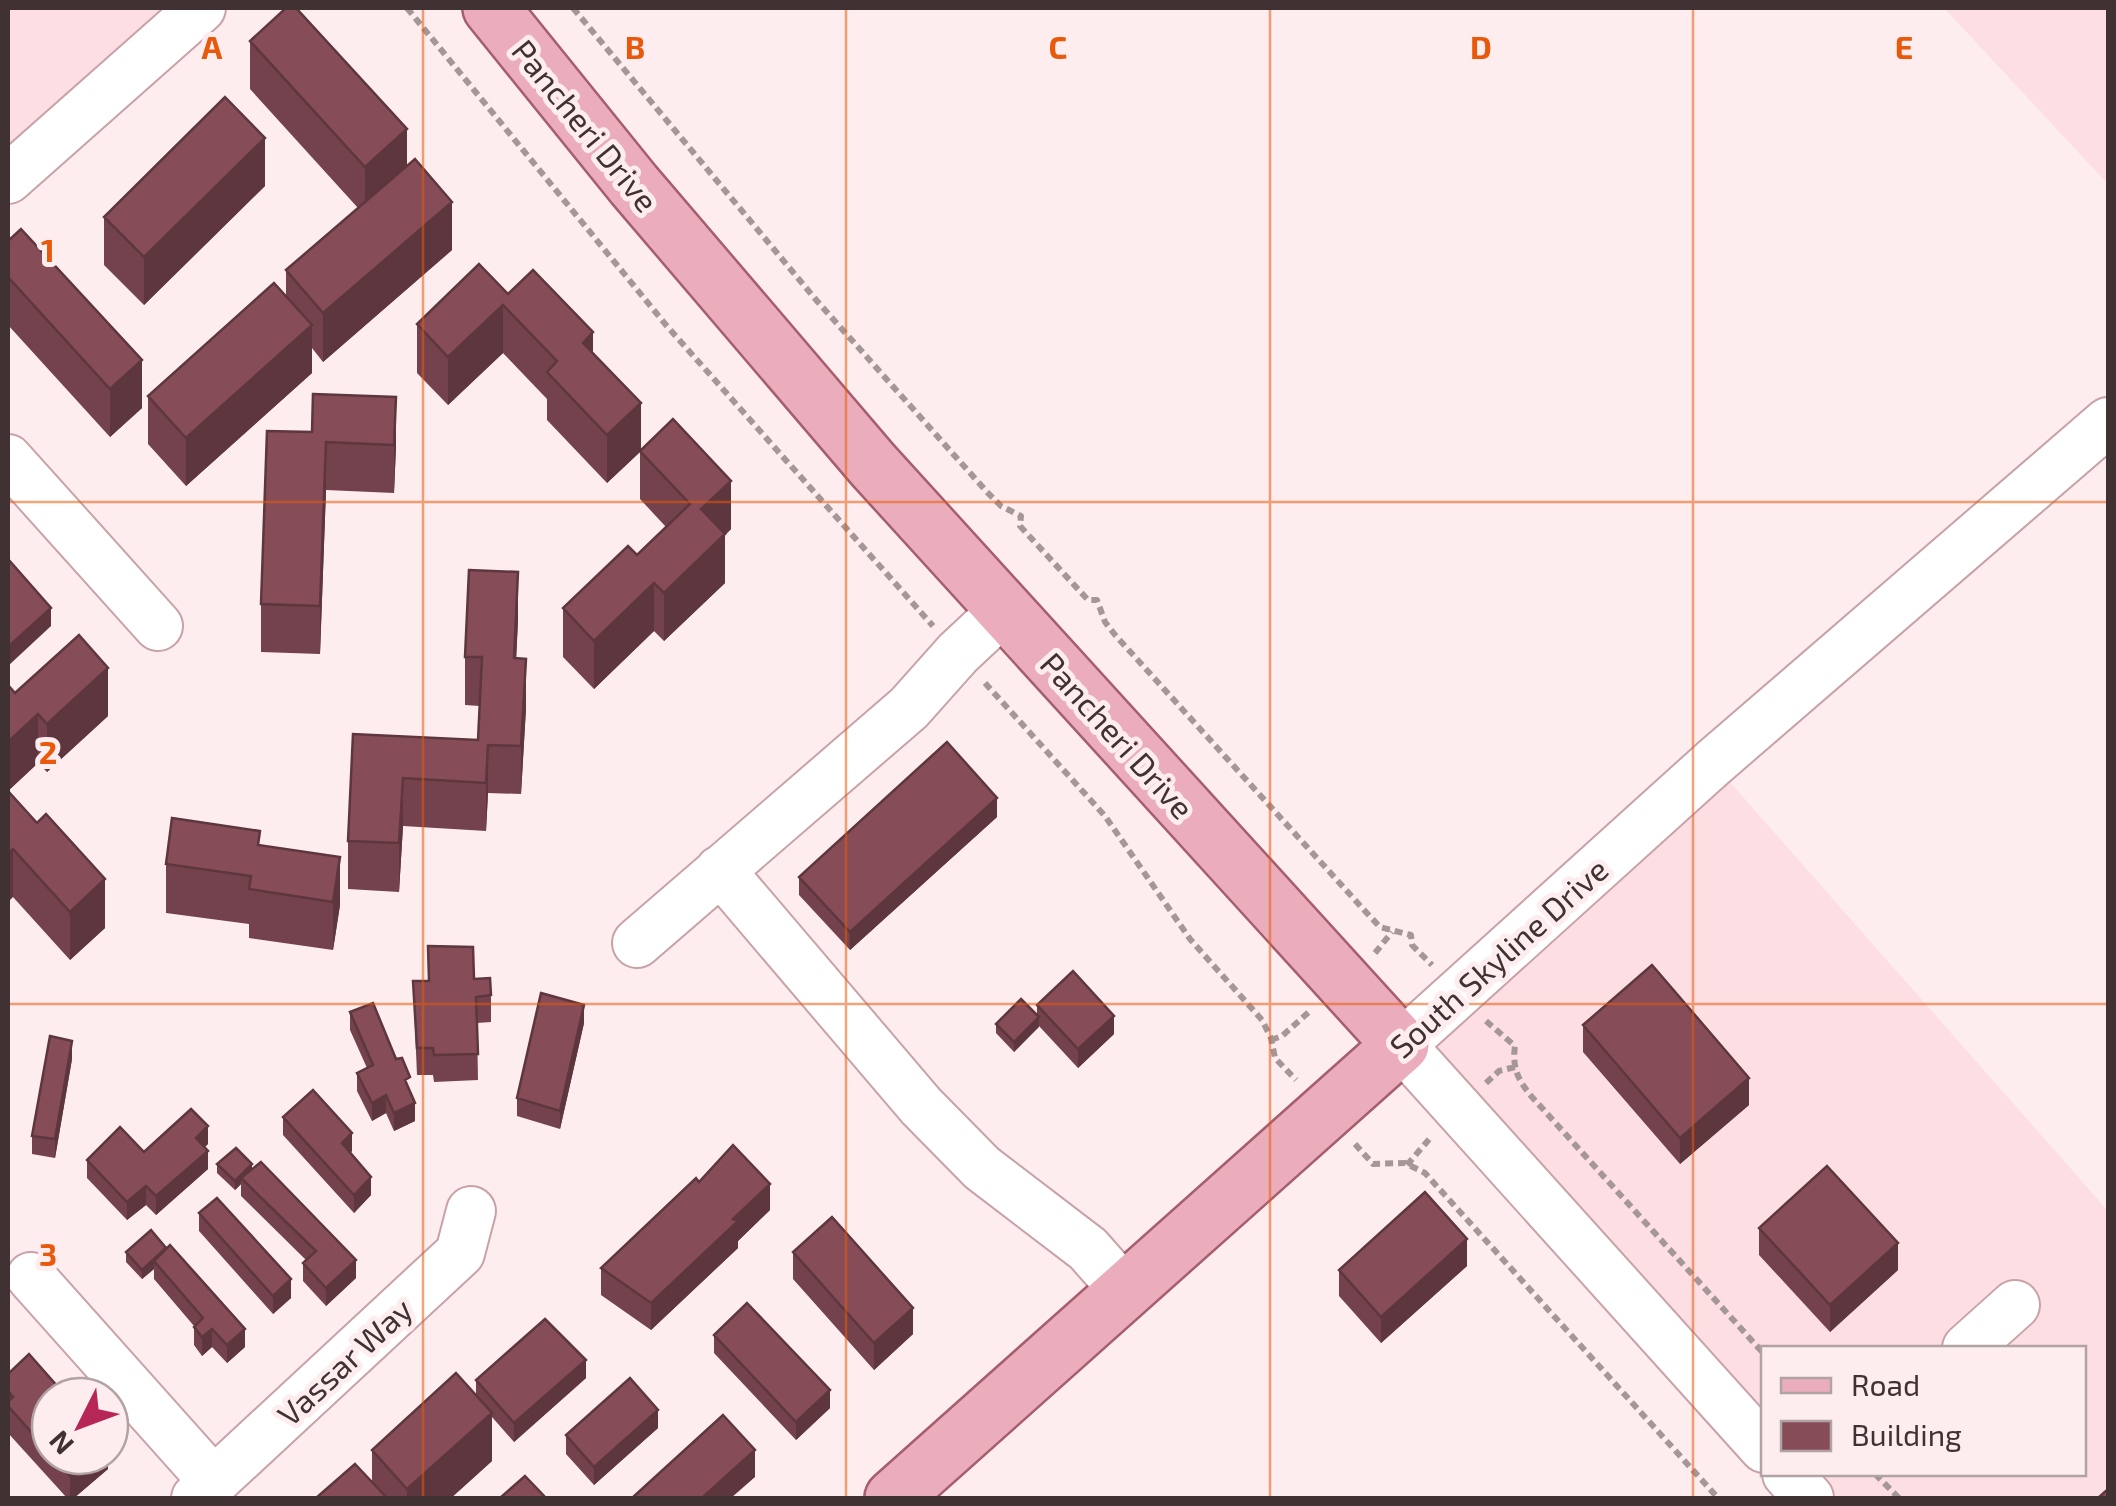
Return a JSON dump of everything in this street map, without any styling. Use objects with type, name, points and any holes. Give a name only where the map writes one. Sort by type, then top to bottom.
[{"type":"main road","name":"Pancheri Drive","points":[[490,8],[873,465],[1401,1045]]},
{"type":"main road","name":"South Skyline Drive","points":[[892,1498],[1401,1045]]},
{"type":"street","points":[[8,179],[201,8]]},
{"type":"street","name":"South Skyline Drive","points":[[1401,1045],[1713,763],[2108,422]]},
{"type":"street","points":[[8,458],[158,626]]},
{"type":"street","points":[[637,943],[909,708],[1004,610]]},
{"type":"street","points":[[720,870],[921,1106],[982,1168],[1088,1249],[1125,1291]]},
{"type":"street","name":"Pancheri Drive","points":[[1401,1045],[1761,1445]]},
{"type":"street","name":"Vassar Way","points":[[205,1490],[460,1254],[471,1211]]},
{"type":"street","points":[[30,1277],[205,1490]]},
{"type":"street","points":[[1969,1346],[2015,1305]]},
{"type":"path","points":[[407,8],[666,325],[1106,816],[1190,939],[1262,1020],[1275,1058]]},
{"type":"path","points":[[572,8],[817,301],[987,492],[1001,506],[1021,516],[1020,526],[1088,600],[1097,600],[1105,622],[1116,636],[1273,810],[1380,926],[1411,935]]},
{"type":"path","points":[[1515,1046],[1513,1061],[1518,1080],[1761,1351]]},
{"type":"path","points":[[1374,1164],[1405,1164],[1425,1173],[1718,1498]]},
{"type":"path","points":[[1877,1476],[1899,1498]]},
{"type":"shaded area","points":[[8,8],[203,8],[8,179]]},
{"type":"shaded area","points":[[1944,8],[2108,8],[2108,184]]},
{"type":"shaded area","points":[[1713,763],[2108,1211],[2108,1498],[1809,1498],[1789,1476],[2086,1476],[2086,1346],[1761,1346],[1761,1446],[1401,1045]]},
{"type":"building","points":[[286,8],[296,8],[407,129],[365,167],[250,41]]},
{"type":"building","points":[[225,97],[265,138],[144,257],[104,217]]},
{"type":"building","points":[[415,159],[452,202],[323,313],[286,270]]},
{"type":"building","points":[[21,229],[142,360],[110,389],[8,277],[8,241]]},
{"type":"building","points":[[479,264],[508,294],[533,270],[593,332],[583,343],[641,403],[607,435],[547,372],[557,361],[503,305],[448,357],[417,324]]},
{"type":"building","points":[[274,283],[312,325],[186,438],[148,396]]},
{"type":"building","points":[[313,394],[396,397],[394,445],[326,442],[320,606],[261,604],[267,431],[312,432]]},
{"type":"building","points":[[673,419],[731,481],[701,509],[725,534],[664,593],[654,583],[594,641],[563,608],[628,546],[637,555],[690,504],[640,451]]},
{"type":"building","points":[[8,559],[51,608],[8,647]]},
{"type":"building","points":[[469,570],[518,572],[514,658],[526,659],[521,746],[488,745],[486,783],[403,778],[399,843],[348,841],[353,734],[478,740],[482,657],[465,657]]},
{"type":"building","points":[[79,635],[108,668],[47,724],[38,714],[8,742],[8,685],[15,693]]},
{"type":"building","points":[[947,742],[997,798],[850,932],[799,877]]},
{"type":"building","points":[[8,791],[37,823],[46,814],[105,879],[70,912],[13,849],[8,854]]},
{"type":"building","points":[[172,818],[260,831],[258,845],[340,857],[333,902],[249,889],[251,876],[166,864]]},
{"type":"building","points":[[428,946],[473,947],[474,979],[490,978],[491,995],[476,997],[478,1054],[434,1055],[433,1048],[417,1048],[413,981],[429,981]]},
{"type":"building","points":[[1652,965],[1749,1078],[1680,1138],[1583,1025]]},
{"type":"building","points":[[1073,971],[1114,1016],[1078,1049],[1037,1005]]},
{"type":"building","points":[[541,993],[584,1005],[560,1111],[517,1098]]},
{"type":"building","points":[[1021,999],[1039,1017],[1014,1042],[996,1024]]},
{"type":"building","points":[[373,1003],[396,1059],[402,1058],[410,1077],[405,1080],[415,1103],[394,1113],[386,1095],[372,1103],[357,1073],[373,1065],[350,1012]]},
{"type":"building","points":[[50,1036],[72,1041],[55,1139],[32,1136]]},
{"type":"building","points":[[313,1090],[352,1133],[342,1143],[371,1177],[354,1195],[283,1117]]},
{"type":"building","points":[[191,1109],[208,1126],[196,1138],[208,1151],[156,1196],[146,1186],[127,1202],[87,1160],[120,1127],[144,1152]]},
{"type":"building","points":[[733,1145],[770,1184],[733,1219],[738,1221],[651,1303],[601,1268],[696,1178],[699,1182]]},
{"type":"building","points":[[236,1148],[252,1164],[235,1181],[217,1164]]},
{"type":"building","points":[[261,1162],[356,1260],[326,1288],[303,1263],[316,1251],[241,1178]]},
{"type":"building","points":[[1827,1166],[1898,1243],[1830,1305],[1759,1228]]},
{"type":"building","points":[[1425,1192],[1467,1239],[1381,1317],[1339,1270]]},
{"type":"building","points":[[217,1198],[291,1279],[273,1296],[199,1213]]},
{"type":"building","points":[[832,1217],[913,1308],[874,1343],[793,1252]]},
{"type":"building","points":[[151,1230],[166,1248],[142,1270],[126,1252]]},
{"type":"building","points":[[170,1245],[245,1329],[227,1345],[212,1329],[202,1337],[194,1327],[203,1318],[154,1261]]},
{"type":"building","points":[[747,1303],[830,1390],[796,1422],[714,1335]]},
{"type":"building","points":[[545,1319],[586,1360],[514,1423],[476,1380]]},
{"type":"building","points":[[29,1354],[48,1376],[30,1376],[30,1431],[8,1406],[13,1397],[8,1391],[8,1374]]},
{"type":"building","points":[[456,1373],[492,1413],[407,1489],[372,1450]]},
{"type":"building","points":[[630,1378],[658,1410],[594,1467],[566,1435]]},
{"type":"building","points":[[723,1415],[755,1450],[702,1498],[632,1498]]},
{"type":"building","points":[[355,1464],[387,1498],[316,1498]]},
{"type":"building","points":[[525,1476],[546,1498],[500,1498]]}]
